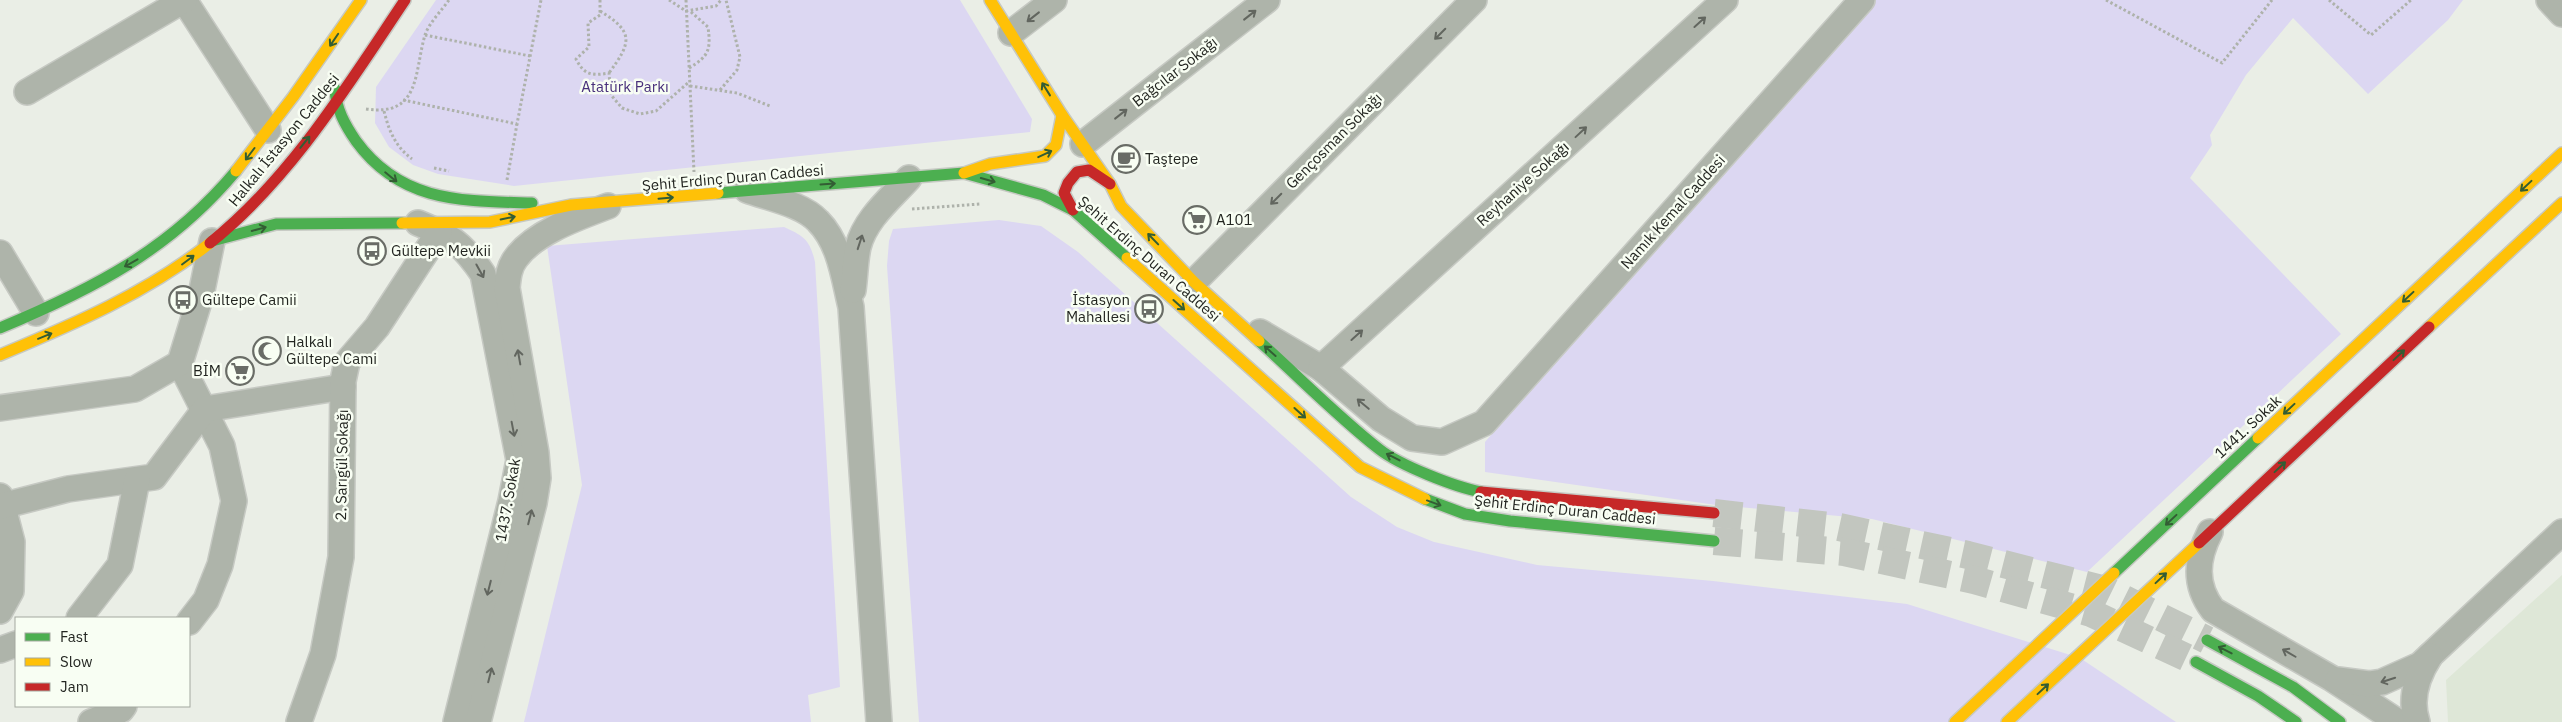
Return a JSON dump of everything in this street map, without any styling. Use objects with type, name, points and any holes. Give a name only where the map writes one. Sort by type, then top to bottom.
[{"type":"main road","name":"Halkalı İstasyon Caddesi","points":[[0,328],[36,313],[149,252],[194,215],[237,171],[301,88],[361,0]]},
{"type":"main road","name":"Halkalı İstasyon Caddesi","points":[[0,354],[103,310],[185,263],[238,219],[335,106],[405,0]]},
{"type":"main road","name":"Şehit Erdinç Duran Caddesi","points":[[990,0],[1062,115],[1110,184],[1120,206],[1194,282],[1380,450],[1455,486],[1493,495],[1714,513]]},
{"type":"main road","points":[[335,77],[335,106],[356,143],[369,158],[396,182],[414,191],[460,200],[571,205]]},
{"type":"main road","points":[[964,173],[990,164],[1045,156],[1056,145],[1062,115]]},
{"type":"main road","name":"1441. Sokak","points":[[1955,722],[2562,153]]},
{"type":"main road","points":[[1073,210],[1064,193],[1070,178],[1083,169],[1092,170],[1110,184]]},
{"type":"main road","name":"Şehit Erdinç Duran Caddesi","points":[[212,241],[276,224],[490,222],[571,205],[618,203],[746,190],[964,173],[1043,195],[1073,210],[1360,466],[1414,496],[1464,514],[1501,520],[1714,541]]},
{"type":"main road","points":[[2007,722],[2562,203]]},
{"type":"main road","points":[[2207,640],[2270,673],[2322,706],[2340,722]]},
{"type":"main road","points":[[2196,662],[2258,696],[2296,722]]},
{"type":"street","points":[[27,92],[184,0],[268,130]]},
{"type":"street","points":[[1011,33],[1054,0]]},
{"type":"street","name":"Bağcılar Sokağı","points":[[1083,144],[1267,0]]},
{"type":"street","name":"Gençosman Sokağı","points":[[1194,282],[1474,0]]},
{"type":"street","name":"Reyhaniye Sokağı","points":[[1321,368],[1725,0]]},
{"type":"street","name":"Namık Kemal Caddesi","points":[[1321,368],[1381,419],[1412,438],[1442,442],[1484,423],[1862,0]]},
{"type":"street","points":[[2549,0],[2562,14]]},
{"type":"street","points":[[879,722],[851,307],[858,248],[863,234],[874,216],[909,178]]},
{"type":"street","points":[[746,190],[799,209],[818,220],[834,243],[851,307]]},
{"type":"street","points":[[478,722],[534,502],[538,478],[536,453],[507,288],[509,271],[516,257],[528,246],[563,223],[618,203]]},
{"type":"street","name":"1437. Sokak","points":[[415,222],[454,240],[467,251],[484,274],[519,460],[511,501],[456,722]]},
{"type":"street","name":"2. Sarıgül Sokağı","points":[[299,722],[322,654],[341,557],[343,387],[348,362],[377,328],[439,232]]},
{"type":"street","points":[[0,408],[135,389],[180,363],[201,295],[212,241]]},
{"type":"street","points":[[0,253],[36,313]]},
{"type":"street","points":[[1229,314],[1321,368]]},
{"type":"street","points":[[180,363],[205,409],[222,446],[234,501],[220,565],[206,600],[190,621]]},
{"type":"street","points":[[0,611],[11,591],[12,542],[1,501],[154,477],[205,409],[343,387]]},
{"type":"street","points":[[80,617],[120,566],[137,480]]},
{"type":"street","points":[[2210,532],[2204,544],[2198,569],[2202,591],[2213,610],[2331,678],[2398,722]]},
{"type":"street","points":[[2331,678],[2356,683],[2382,682],[2408,672],[2430,656],[2562,532]]},
{"type":"street","points":[[0,650],[15,644]]},
{"type":"street","points":[[2417,722],[2413,702],[2415,690],[2418,679],[2430,656]]},
{"type":"street","points":[[90,722],[127,713]]},
{"type":"path","points":[[366,109],[388,111],[403,100],[412,90],[420,68],[425,35],[449,0]]},
{"type":"path","points":[[502,182],[507,183],[541,0]]},
{"type":"path","points":[[600,0],[600,15],[588,24],[589,47],[576,59],[582,70],[594,76],[609,73]]},
{"type":"path","points":[[669,0],[688,11],[708,27],[710,45],[704,59],[689,68]]},
{"type":"path","points":[[686,0],[695,196]]},
{"type":"path","points":[[688,11],[716,6],[722,0]]},
{"type":"path","points":[[720,90],[738,70],[740,57],[726,0]]},
{"type":"path","points":[[2106,0],[2222,63],[2272,0]]},
{"type":"path","points":[[2329,0],[2371,35],[2411,0]]},
{"type":"path","points":[[600,11],[618,21],[626,32],[627,44],[609,73],[611,95],[622,108],[640,114],[656,111],[690,83]]},
{"type":"path","points":[[425,35],[530,56]]},
{"type":"path","points":[[690,83],[737,93],[770,106]]},
{"type":"path","points":[[403,100],[518,124]]},
{"type":"path","points":[[384,111],[394,141],[402,151],[420,163]]},
{"type":"path","points":[[428,166],[456,172]]},
{"type":"path","points":[[909,209],[988,204]]},
{"type":"shaded area","points":[[2562,575],[2562,722],[2448,722],[2446,680]]},
{"type":"green space","name":"Atatürk Parkı","points":[[436,0],[960,0],[1032,119],[1030,132],[514,186],[438,174],[413,165],[389,147],[375,123],[376,87]]},
{"type":"green space","points":[[1865,0],[2463,0],[2448,20],[2368,94],[2293,18],[2246,75],[2210,135],[2212,145],[2190,178],[2341,334],[2087,572],[1872,519],[1716,505],[1485,472],[1485,442]]},
{"type":"green space","points":[[999,220],[1041,226],[1078,252],[1351,497],[1397,527],[1434,542],[1537,565],[1713,581],[1907,604],[2080,658],[2176,722],[919,722],[887,266],[889,241],[893,229]]},
{"type":"green space","points":[[784,227],[797,233],[805,240],[811,249],[815,262],[840,687],[808,695],[811,722],[524,722],[582,485],[547,246]]},
{"type":"tunnel","points":[[1714,513],[1839,527],[1968,555],[2106,590],[2207,640]]},
{"type":"tunnel","points":[[1714,541],[1844,552],[1974,580],[2091,613],[2196,662]]},
{"type":"traffic: fast","points":[[335,89],[339,110],[352,135],[374,161],[393,177],[435,195],[482,201],[532,203]]},
{"type":"traffic: fast","points":[[0,328],[98,282],[157,245],[211,199],[236,171]]},
{"type":"traffic: fast","points":[[718,193],[964,173],[1043,195],[1073,210],[1127,258]]},
{"type":"traffic: fast","points":[[212,241],[276,224],[402,223]]},
{"type":"traffic: fast","points":[[1259,341],[1379,449],[1400,462],[1428,475],[1481,492]]},
{"type":"traffic: fast","points":[[2114,573],[2258,438]]},
{"type":"traffic: fast","points":[[1425,499],[1465,514],[1510,521],[1714,541]]},
{"type":"traffic: fast","points":[[2207,640],[2293,687],[2340,722]]},
{"type":"traffic: fast","points":[[2196,662],[2258,696],[2296,722]]},
{"type":"traffic: slow","points":[[236,171],[293,97],[361,0]]},
{"type":"traffic: slow","points":[[990,0],[1062,115],[1110,184],[1121,206],[1194,282],[1259,341]]},
{"type":"traffic: slow","points":[[964,173],[990,164],[1045,156],[1056,145],[1062,115]]},
{"type":"traffic: slow","points":[[2258,438],[2562,153]]},
{"type":"traffic: slow","points":[[402,223],[490,222],[571,205],[718,193]]},
{"type":"traffic: slow","points":[[2429,327],[2562,203]]},
{"type":"traffic: slow","points":[[0,355],[109,306],[161,277],[210,243]]},
{"type":"traffic: slow","points":[[1127,258],[1360,467],[1425,499]]},
{"type":"traffic: slow","points":[[2007,722],[2199,543]]},
{"type":"traffic: slow","points":[[1955,722],[2114,573]]},
{"type":"traffic: jam","points":[[210,243],[267,190],[292,160],[340,97],[405,0]]},
{"type":"traffic: jam","points":[[1073,210],[1064,193],[1068,183],[1077,172],[1089,170],[1110,184]]},
{"type":"traffic: jam","points":[[2199,543],[2429,327]]},
{"type":"traffic: jam","points":[[1481,492],[1714,513]]},
{"type":"place","name":"Taştepe","points":[[1126,159]]},
{"type":"place","name":"A101","points":[[1197,220]]},
{"type":"place","name":"Gültepe Mevkii","points":[[372,251]]},
{"type":"place","name":"Gültepe Camii","points":[[183,300]]},
{"type":"place","name":"İstasyon Mahallesi","points":[[1149,309]]},
{"type":"place","name":"Halkalı Gültepe Cami","points":[[267,351]]},
{"type":"place","name":"BİM","points":[[240,371]]}]
